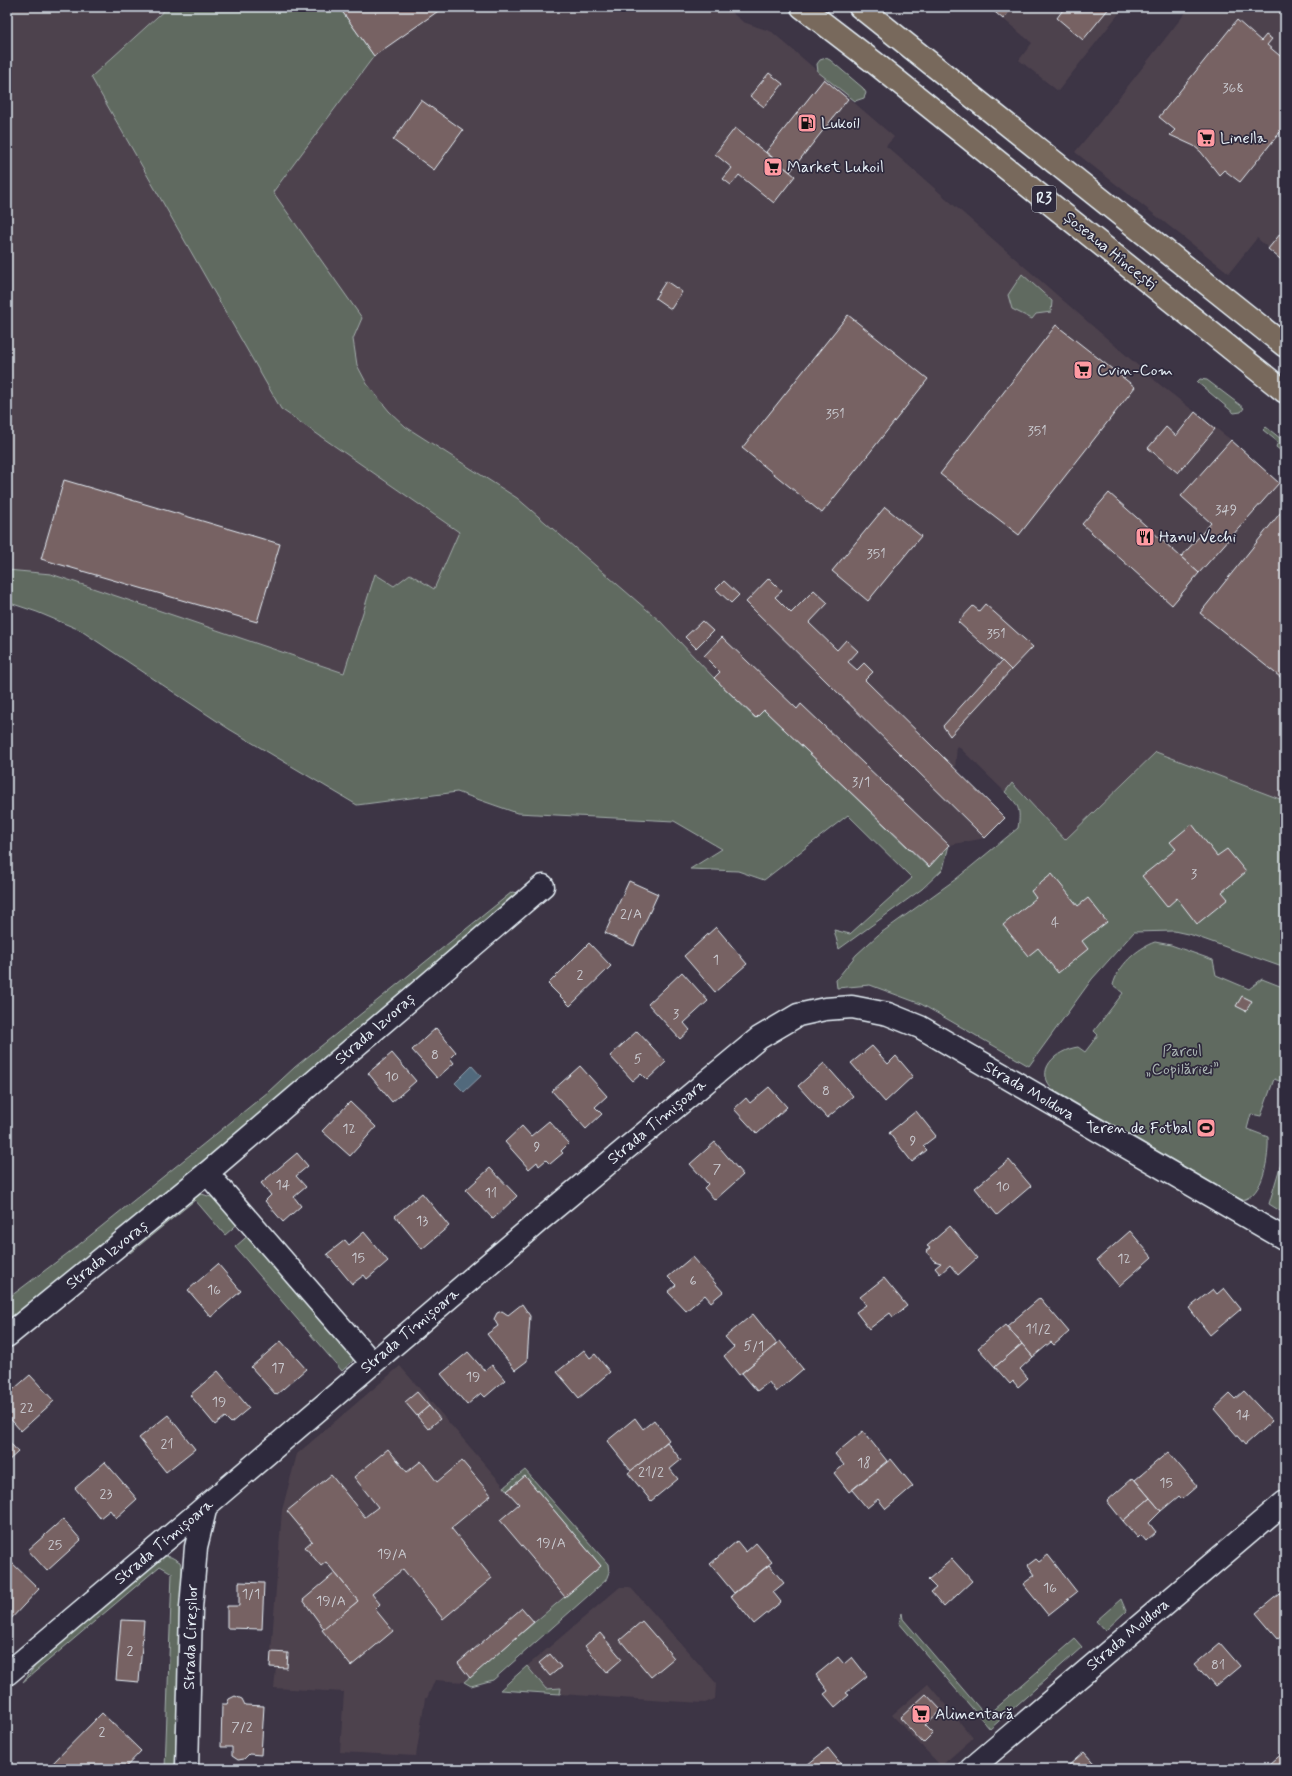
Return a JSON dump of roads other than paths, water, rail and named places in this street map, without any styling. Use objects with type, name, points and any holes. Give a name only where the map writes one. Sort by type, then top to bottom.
[{"type":"highway","name":"Șoseaua Hîncești","points":[[802,7],[875,63],[1285,392]]},
{"type":"highway","name":"R3","points":[[860,7],[1285,346]]},
{"type":"street","name":"Strada Izvoraș","points":[[7,1336],[207,1173],[543,886]]},
{"type":"street","name":"Strada Moldova","points":[[825,1009],[852,1007],[888,1014],[920,1027],[1285,1239]]},
{"type":"street","name":"Strada Timișoara","points":[[7,1674],[540,1220],[759,1038],[798,1015],[825,1009]]},
{"type":"street","points":[[207,1173],[372,1363]]},
{"type":"street","name":"Strada Moldova","points":[[971,1769],[1285,1502]]},
{"type":"street","name":"Strada Cireșilor","points":[[187,1769],[191,1608],[196,1547],[206,1506]]},
{"type":"water","points":[[472,1066],[481,1076],[464,1092],[455,1083]]},
{"type":"place","name":"Lukoil","points":[[807,123]]},
{"type":"place","name":"Linella","points":[[1206,138]]},
{"type":"place","name":"Market Lukoil","points":[[773,167]]},
{"type":"place","name":"Cvin-Com","points":[[1083,370]]},
{"type":"place","name":"Hanul Vechi","points":[[1145,537]]},
{"type":"place","name":"Teren de Fotbal","points":[[1206,1128]]},
{"type":"place","name":"Alimentară","points":[[921,1714]]},
{"type":"park label","name":"Parcul „Copilăriei”","points":[[1182,1060]]}]
